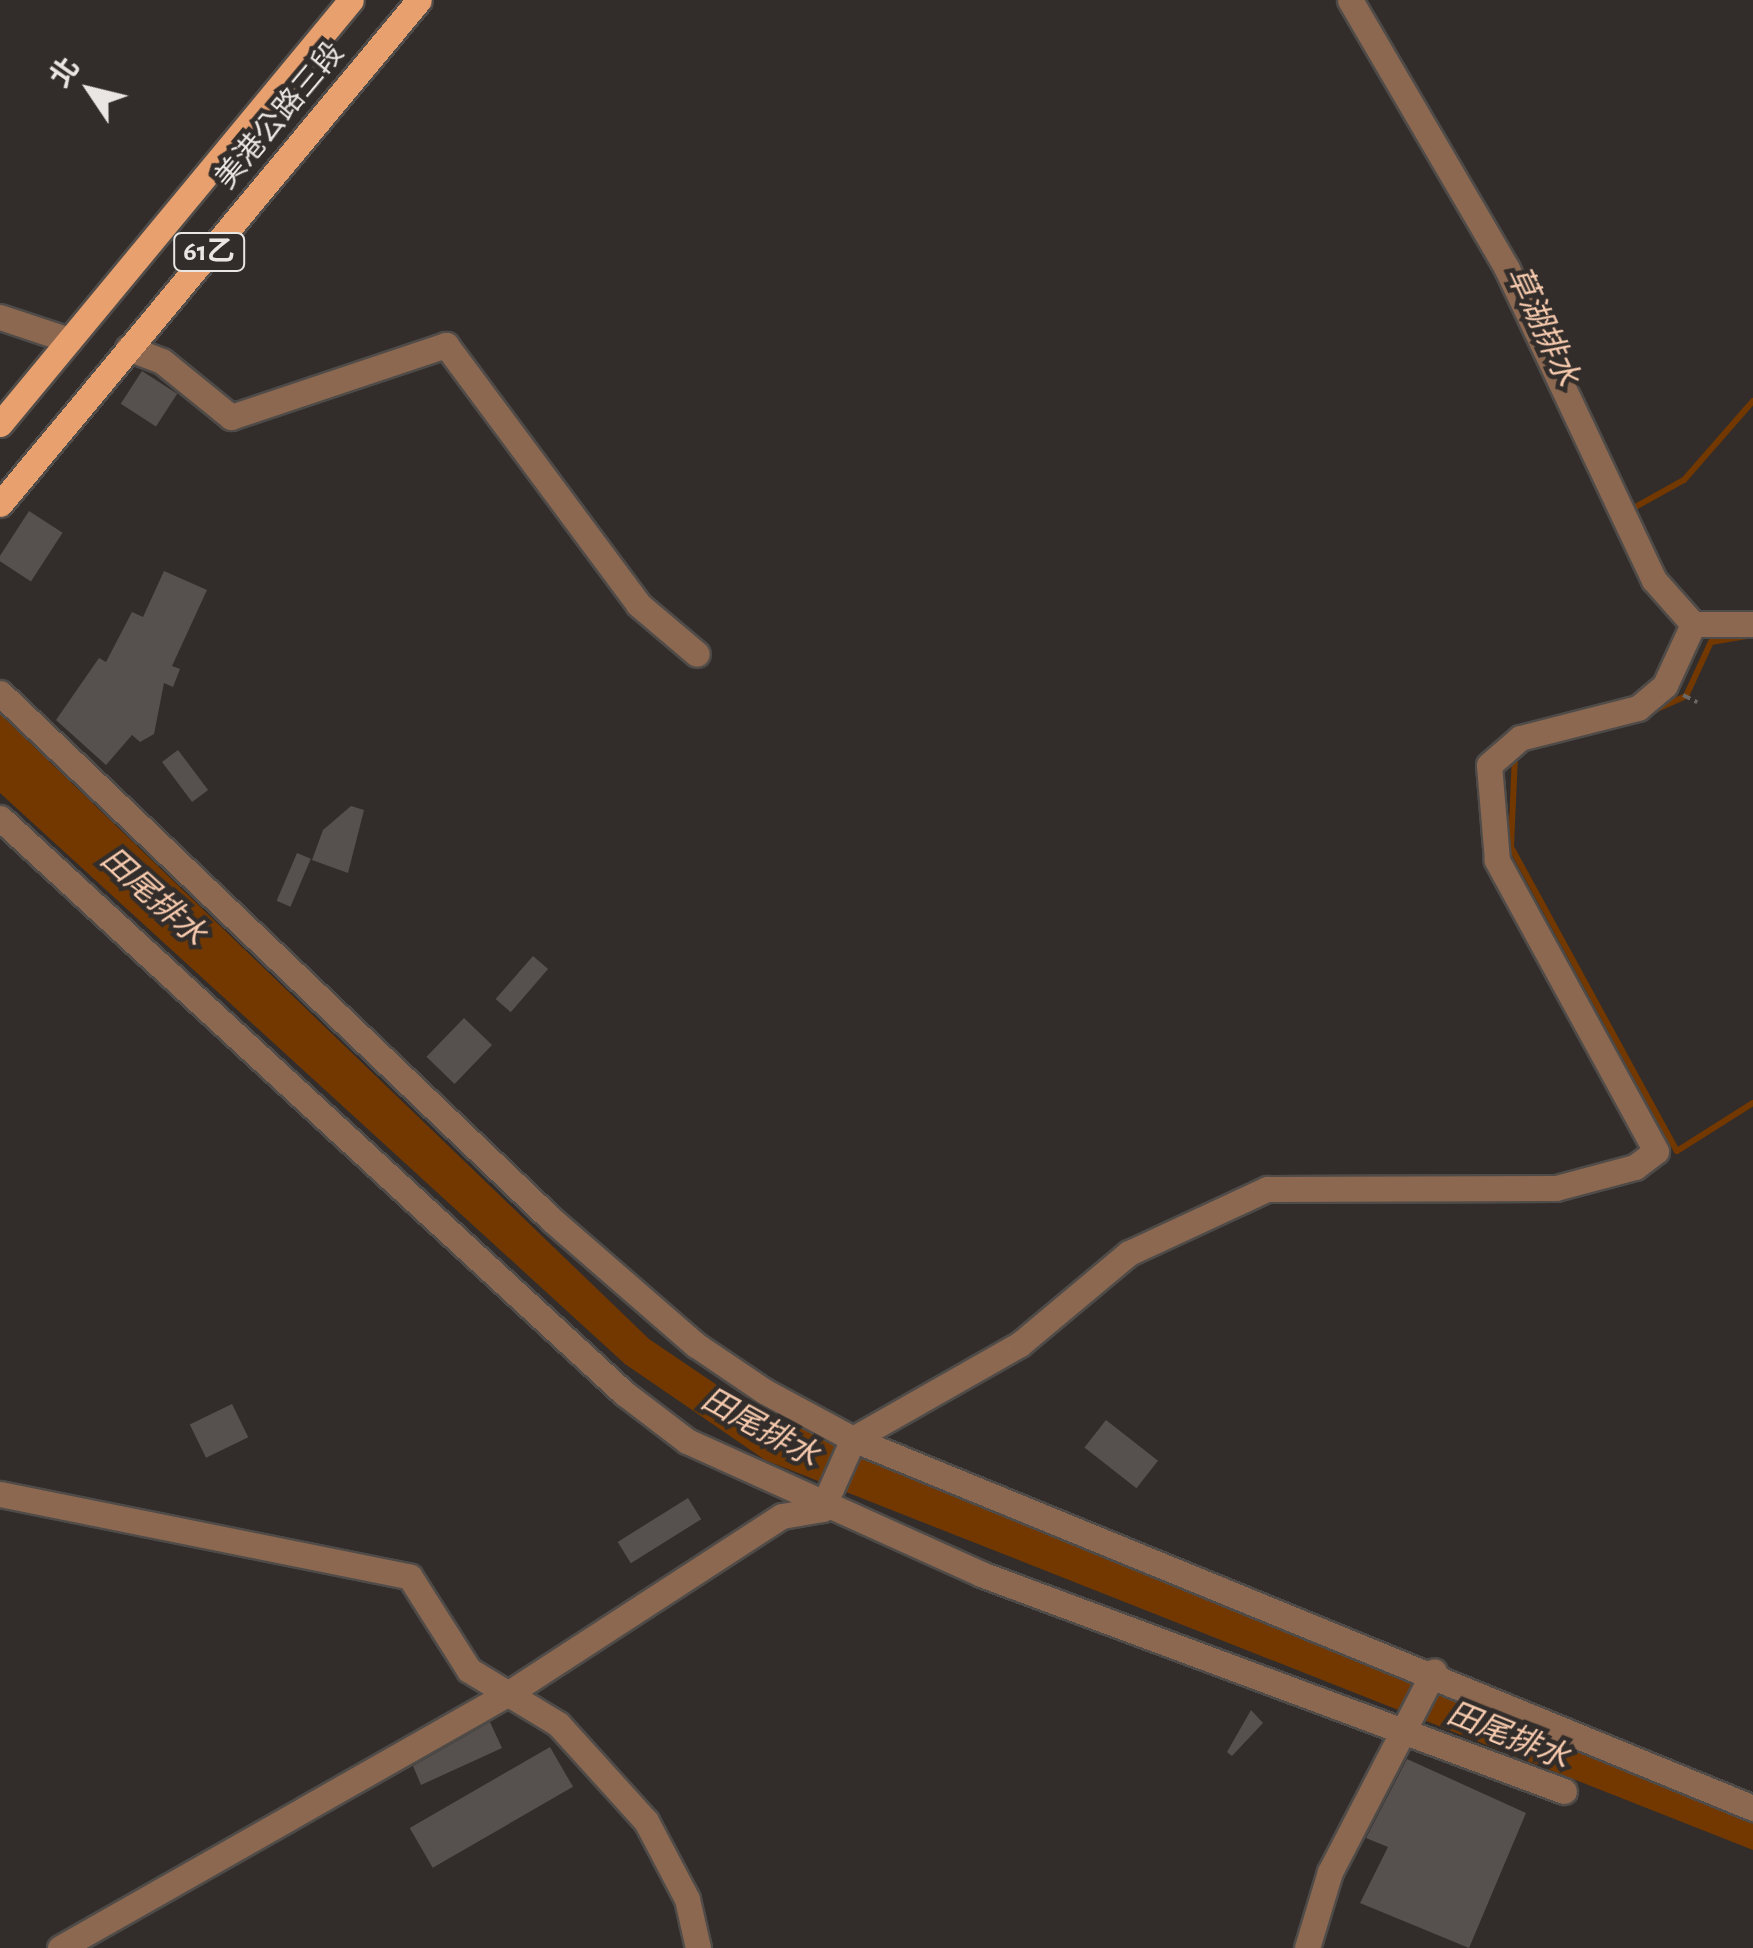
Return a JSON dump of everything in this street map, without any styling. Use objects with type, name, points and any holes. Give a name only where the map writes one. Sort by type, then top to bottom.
[{"type":"main road","name":"美港公路三段","points":[[0,424],[352,0]]},
{"type":"main road","name":"美港公路三段","points":[[0,504],[419,0]]},
{"type":"street","points":[[1350,0],[1507,269],[1654,580],[1692,624],[1753,624]]},
{"type":"street","points":[[0,316],[70,340]]},
{"type":"street","points":[[128,348],[162,361],[231,417],[446,345],[638,604],[697,654]]},
{"type":"street","points":[[822,1508],[853,1438],[1020,1344],[1129,1252],[1267,1189],[1556,1188],[1635,1167],[1656,1151],[1497,860],[1489,765],[1520,738],[1638,708],[1665,686],[1692,624]]},
{"type":"street","points":[[0,694],[566,1232],[696,1345],[853,1438],[1434,1670],[1753,1808]]},
{"type":"street","points":[[0,818],[624,1393],[688,1441],[822,1508],[1408,1728],[1564,1792]]},
{"type":"street","points":[[0,1494],[410,1577],[469,1670],[558,1724],[646,1822],[686,1898],[698,1948]]},
{"type":"street","points":[[60,1948],[509,1693],[782,1516],[822,1508]]},
{"type":"street","points":[[1307,1948],[1330,1872],[1408,1728],[1434,1670]]},
{"type":"water","name":"田尾排水","points":[[0,714],[649,1339],[739,1400],[1753,1817],[1753,1850],[765,1460],[625,1364],[0,793]]},
{"type":"building","points":[[142,371],[177,394],[156,427],[121,404]]},
{"type":"building","points":[[29,511],[63,533],[31,581],[0,561]]},
{"type":"building","points":[[164,571],[207,590],[172,666],[180,669],[173,687],[164,683],[154,734],[140,742],[132,735],[106,765],[56,720],[99,658],[106,662],[132,612],[143,617]]},
{"type":"building","points":[[178,750],[208,790],[192,802],[162,762]]},
{"type":"building","points":[[351,806],[364,810],[348,873],[312,860],[323,830]]},
{"type":"building","points":[[297,853],[311,859],[290,907],[277,901]]},
{"type":"building","points":[[533,956],[548,969],[511,1012],[496,999]]},
{"type":"building","points":[[464,1018],[492,1045],[455,1084],[426,1057]]},
{"type":"building","points":[[232,1404],[248,1437],[206,1458],[190,1425]]},
{"type":"building","points":[[1106,1420],[1158,1461],[1136,1488],[1084,1448]]},
{"type":"building","points":[[688,1498],[701,1519],[631,1563],[618,1542]]},
{"type":"building","points":[[1251,1710],[1263,1723],[1232,1756],[1227,1752]]},
{"type":"building","points":[[490,1722],[502,1748],[421,1785],[413,1766]]},
{"type":"building","points":[[550,1747],[573,1787],[433,1868],[410,1828]]},
{"type":"building","points":[[1407,1759],[1526,1813],[1469,1948],[1360,1903],[1388,1847],[1366,1838]]},
{"type":"waterway","name":"草湖排水","points":[[1628,511],[1684,480],[1753,401]]},
{"type":"waterway","points":[[1648,713],[1686,696],[1711,642],[1752,635]]},
{"type":"waterway","points":[[1515,755],[1511,847],[1677,1151],[1753,1103]]}]
